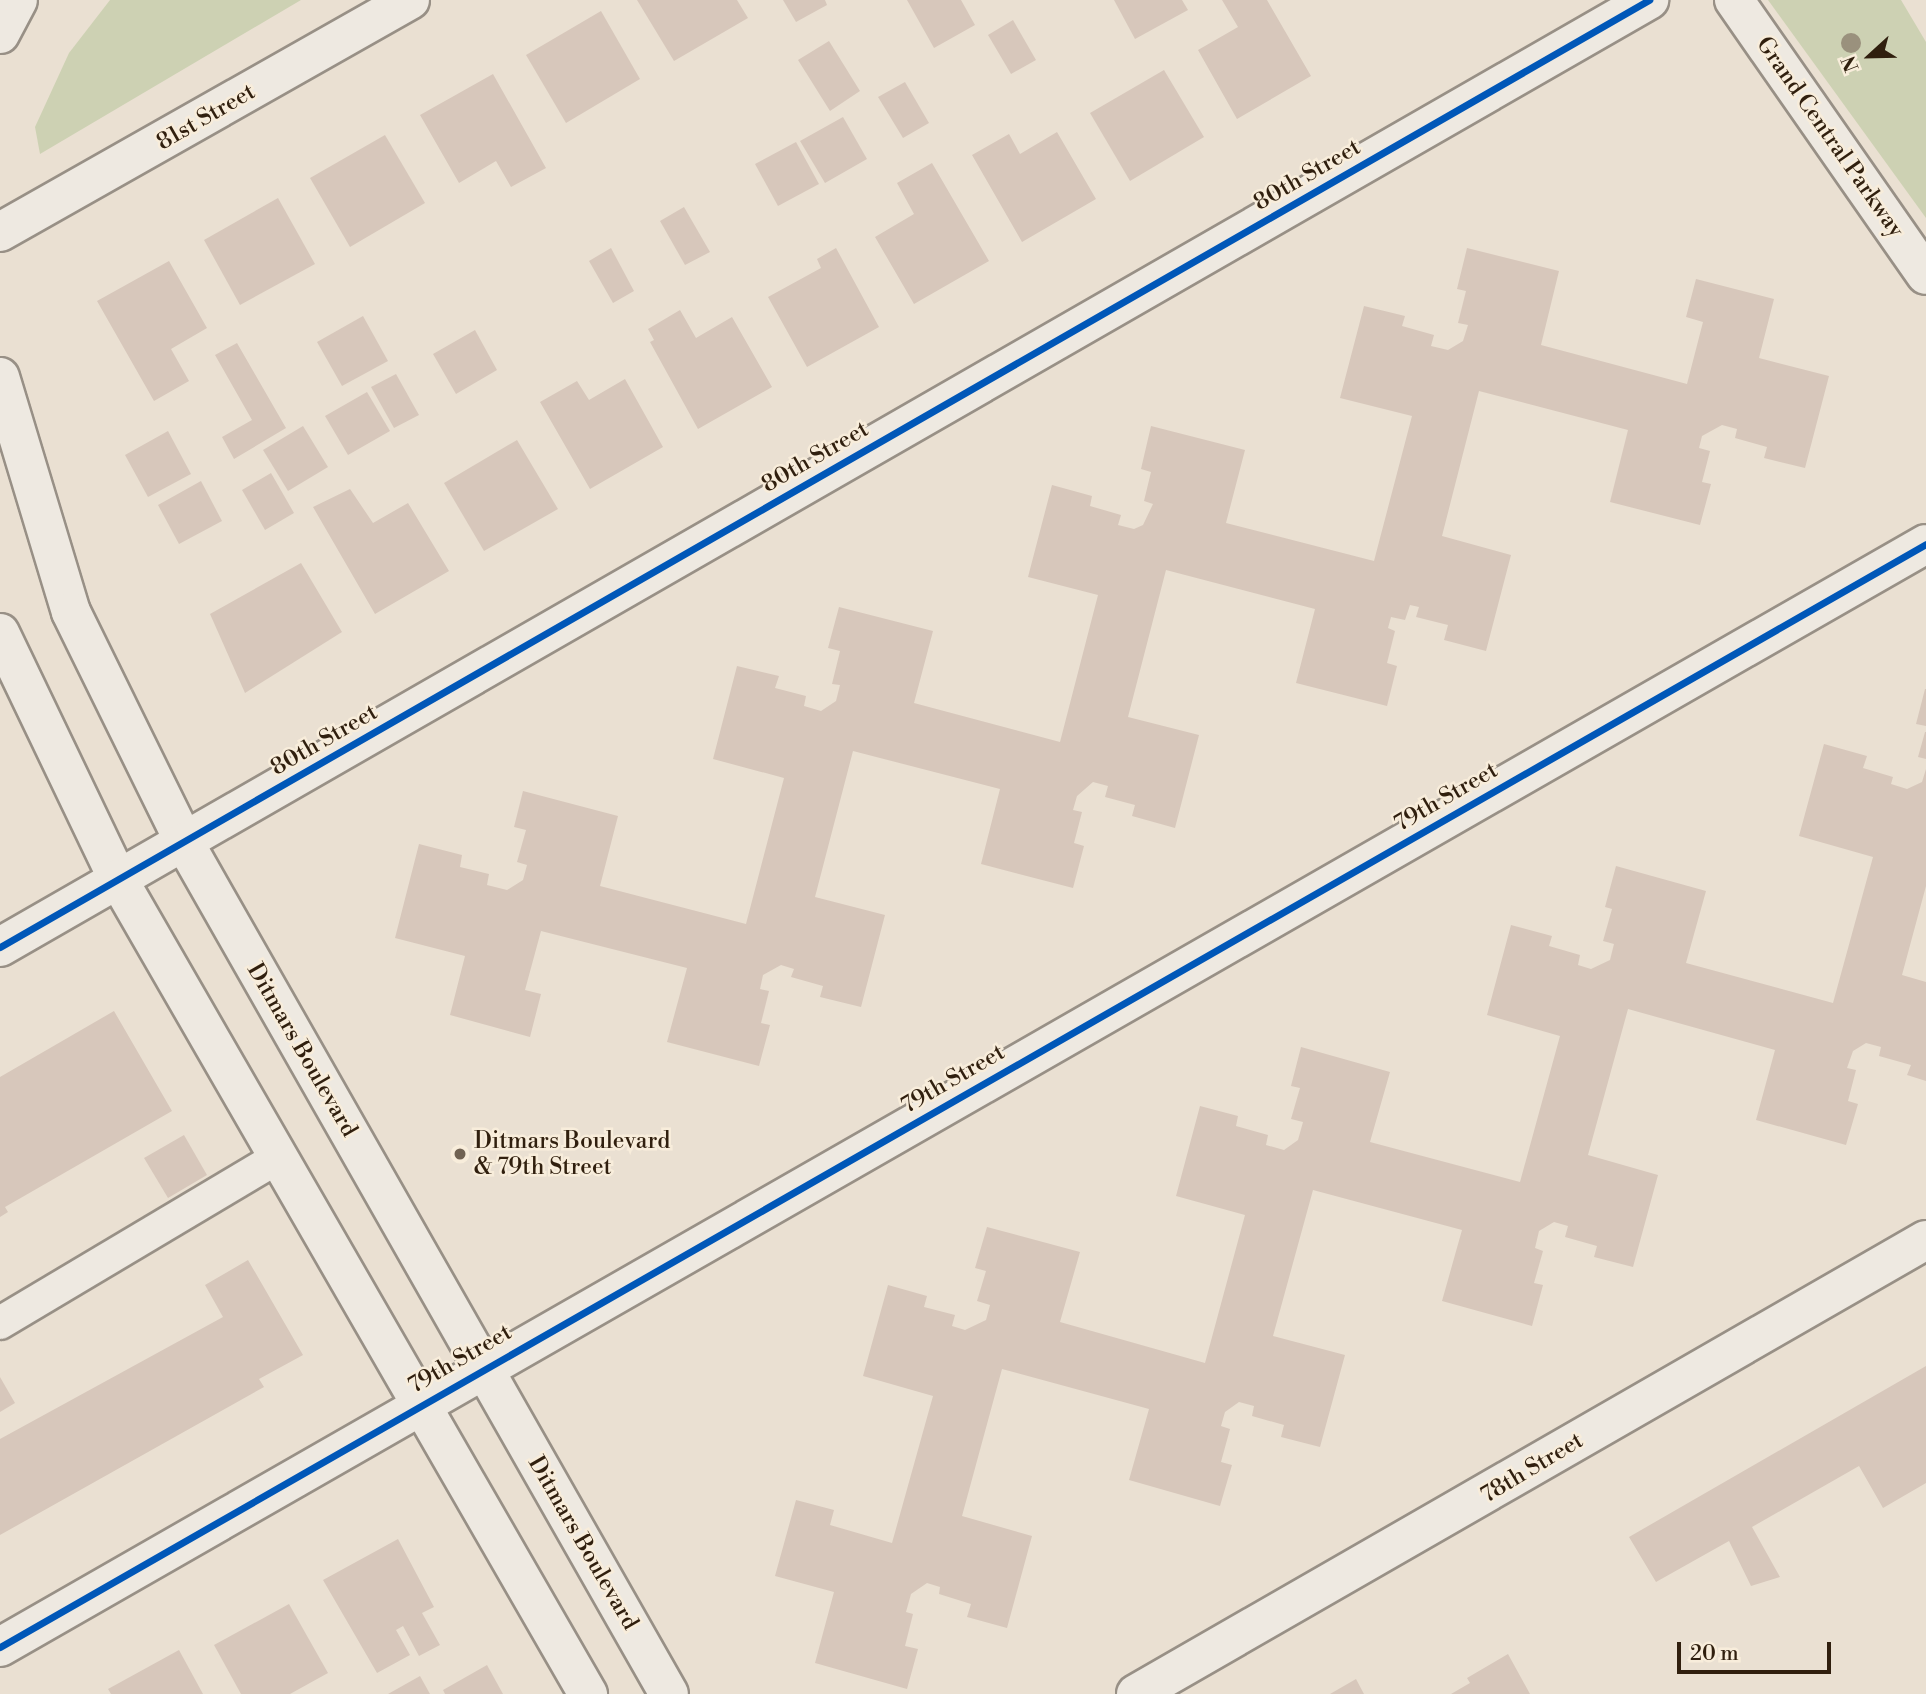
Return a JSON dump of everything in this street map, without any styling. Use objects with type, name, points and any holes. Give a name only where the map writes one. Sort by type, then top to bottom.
[{"type":"street","points":[[0,34],[18,0]]},
{"type":"street","name":"81st Street","points":[[0,232],[410,0]]},
{"type":"street","name":"80th Street","points":[[0,947],[1649,0]]},
{"type":"street","name":"Grand Central Parkway","points":[[1734,0],[1926,275]]},
{"type":"street","name":"Ditmars Boulevard","points":[[0,377],[71,612],[184,842],[669,1694]]},
{"type":"street","name":"79th Street","points":[[0,1647],[483,1367],[1926,544]]},
{"type":"street","points":[[0,633],[118,879],[419,1405],[589,1694]]},
{"type":"street","name":"78th Street","points":[[1136,1694],[1926,1240]]},
{"type":"lane","points":[[0,1323],[278,1157]]},
{"type":"green space","points":[[110,0],[301,0],[40,154],[35,127],[69,53]]},
{"type":"green space","points":[[1768,0],[1901,0],[1926,42],[1926,218]]},
{"type":"building","points":[[637,0],[737,0],[748,18],[674,61]]},
{"type":"building","points":[[783,0],[825,0],[827,5],[796,22]]},
{"type":"building","points":[[907,0],[961,0],[975,25],[934,48]]},
{"type":"building","points":[[1114,0],[1182,0],[1188,10],[1135,39]]},
{"type":"building","points":[[1222,0],[1267,0],[1311,76],[1237,119],[1198,50],[1238,27]]},
{"type":"building","points":[[601,11],[640,79],[566,123],[526,55]]},
{"type":"building","points":[[1013,20],[1036,60],[1011,74],[988,35]]},
{"type":"building","points":[[829,41],[860,91],[830,111],[798,60]]},
{"type":"building","points":[[1164,70],[1204,137],[1130,181],[1090,113]]},
{"type":"building","points":[[493,74],[546,168],[511,187],[496,161],[459,183],[420,115]]},
{"type":"building","points":[[905,82],[929,123],[903,138],[878,97]]},
{"type":"building","points":[[843,117],[867,159],[825,183],[800,141]]},
{"type":"building","points":[[1057,132],[1096,199],[1022,242],[972,155],[1009,134],[1020,154]]},
{"type":"building","points":[[385,135],[425,203],[350,247],[310,178]]},
{"type":"building","points":[[796,142],[819,184],[778,206],[755,164]]},
{"type":"building","points":[[932,163],[989,261],[914,304],[875,237],[914,214],[897,183]]},
{"type":"building","points":[[278,198],[315,264],[240,305],[204,240]]},
{"type":"building","points":[[684,207],[710,252],[685,265],[660,221]]},
{"type":"building","points":[[611,248],[634,291],[613,303],[589,261]]},
{"type":"building","points":[[836,248],[879,327],[807,367],[768,297],[821,268],[817,259]]},
{"type":"building","points":[[1467,248],[1559,271],[1541,345],[1687,384],[1703,322],[1686,317],[1696,279],[1774,299],[1759,358],[1829,376],[1805,468],[1764,458],[1767,447],[1735,438],[1737,429],[1722,425],[1702,436],[1699,448],[1710,451],[1702,482],[1711,484],[1700,525],[1610,502],[1628,430],[1479,391],[1442,536],[1511,555],[1486,651],[1444,640],[1448,625],[1416,617],[1419,607],[1410,605],[1405,620],[1391,617],[1388,628],[1395,631],[1387,663],[1397,666],[1387,706],[1296,683],[1315,609],[1166,570],[1128,717],[1199,735],[1175,828],[1132,816],[1135,805],[1105,797],[1108,786],[1093,782],[1077,796],[1073,810],[1082,812],[1074,843],[1084,846],[1073,888],[981,864],[1000,789],[853,751],[815,897],[885,915],[861,1007],[820,997],[823,986],[791,977],[794,969],[781,965],[763,975],[760,989],[769,991],[761,1023],[770,1025],[759,1066],[667,1042],[687,968],[541,931],[525,990],[541,994],[530,1037],[450,1015],[465,956],[395,938],[419,844],[462,855],[460,867],[489,874],[487,885],[507,890],[523,880],[527,865],[517,862],[526,830],[514,827],[523,791],[618,816],[600,886],[746,924],[784,778],[713,759],[737,666],[779,676],[775,688],[806,696],[804,706],[821,711],[836,701],[840,685],[832,684],[840,651],[828,648],[839,607],[933,631],[914,703],[1060,742],[1098,595],[1028,577],[1052,485],[1092,496],[1090,506],[1121,515],[1118,525],[1134,529],[1143,525],[1153,504],[1144,501],[1151,472],[1141,469],[1151,426],[1245,450],[1226,523],[1374,561],[1412,416],[1340,398],[1364,306],[1405,316],[1402,326],[1434,335],[1431,346],[1448,350],[1463,341],[1468,325],[1458,323],[1466,291],[1457,289]]},
{"type":"building","points":[[169,261],[207,328],[171,349],[189,381],[154,401],[97,301]]},
{"type":"building","points":[[680,310],[696,338],[732,317],[772,387],[698,429],[650,342],[654,340],[648,329]]},
{"type":"building","points":[[363,316],[388,361],[342,386],[317,342]]},
{"type":"building","points":[[475,330],[497,370],[456,394],[433,354]]},
{"type":"building","points":[[237,343],[286,428],[234,459],[222,437],[252,420],[215,355]]},
{"type":"building","points":[[396,374],[419,415],[394,428],[371,387]]},
{"type":"building","points":[[625,379],[663,447],[590,489],[540,402],[577,381],[589,400]]},
{"type":"building","points":[[367,392],[390,431],[348,455],[325,416]]},
{"type":"building","points":[[303,426],[328,467],[288,491],[263,450]]},
{"type":"building","points":[[168,431],[191,474],[148,497],[125,455]]},
{"type":"building","points":[[517,440],[558,509],[484,551],[444,483]]},
{"type":"building","points":[[271,473],[294,513],[265,530],[242,490]]},
{"type":"building","points":[[201,481],[222,521],[179,544],[158,505]]},
{"type":"building","points":[[350,489],[373,523],[408,503],[449,571],[375,614],[313,507]]},
{"type":"building","points":[[301,563],[342,632],[245,693],[210,614]]},
{"type":"building","points":[[1926,689],[1926,726],[1916,724]]},
{"type":"building","points":[[1926,732],[1926,759],[1918,757]]},
{"type":"building","points":[[1824,744],[1867,756],[1863,768],[1893,777],[1891,784],[1907,789],[1922,782],[1926,769],[1926,886],[1902,975],[1926,982],[1926,1081],[1907,1075],[1911,1065],[1879,1056],[1881,1047],[1866,1043],[1853,1051],[1847,1068],[1856,1070],[1848,1101],[1858,1104],[1846,1145],[1756,1120],[1775,1050],[1628,1009],[1588,1155],[1658,1175],[1633,1267],[1594,1257],[1597,1246],[1565,1237],[1568,1226],[1554,1222],[1539,1231],[1535,1248],[1543,1251],[1534,1283],[1543,1285],[1532,1326],[1442,1301],[1462,1230],[1313,1190],[1273,1336],[1345,1355],[1320,1447],[1281,1437],[1284,1425],[1252,1416],[1254,1406],[1239,1402],[1225,1412],[1221,1426],[1230,1429],[1221,1462],[1232,1465],[1220,1506],[1129,1480],[1149,1409],[1002,1369],[962,1516],[1032,1536],[1007,1628],[967,1617],[971,1604],[939,1594],[940,1587],[927,1583],[911,1594],[906,1612],[913,1614],[905,1646],[918,1649],[907,1689],[815,1663],[834,1592],[775,1576],[796,1500],[834,1510],[830,1525],[892,1543],[933,1396],[863,1376],[888,1285],[927,1296],[924,1307],[955,1315],[952,1326],[965,1330],[986,1320],[990,1305],[977,1301],[986,1271],[975,1268],[987,1227],[1080,1252],[1060,1322],[1205,1363],[1245,1215],[1176,1196],[1200,1106],[1238,1116],[1236,1126],[1268,1135],[1266,1145],[1284,1150],[1298,1140],[1303,1122],[1291,1119],[1300,1088],[1291,1086],[1301,1047],[1390,1072],[1370,1142],[1520,1182],[1560,1036],[1487,1015],[1511,925],[1552,936],[1549,946],[1580,955],[1578,965],[1591,969],[1610,960],[1614,944],[1603,941],[1612,909],[1605,907],[1616,866],[1706,891],[1686,963],[1833,1003],[1873,857],[1799,836]]},
{"type":"building","points":[[114,1011],[172,1111],[5,1207],[8,1212],[0,1217],[0,1077]]},
{"type":"building","points":[[184,1135],[207,1175],[168,1198],[144,1158]]},
{"type":"building","points":[[248,1260],[303,1355],[259,1379],[264,1387],[0,1535],[0,1439],[223,1317],[205,1285]]},
{"type":"building","points":[[1926,1366],[1926,1483],[1883,1508],[1859,1466],[1752,1527],[1780,1577],[1751,1586],[1729,1541],[1656,1582],[1629,1537]]},
{"type":"building","points":[[0,1377],[15,1403],[0,1412]]},
{"type":"building","points":[[398,1539],[434,1607],[422,1613],[440,1645],[419,1656],[403,1626],[396,1630],[410,1655],[377,1673],[323,1580]]},
{"type":"building","points":[[289,1604],[328,1673],[290,1694],[241,1694],[214,1645]]},
{"type":"building","points":[[179,1650],[203,1694],[111,1694],[108,1689]]},
{"type":"building","points":[[1508,1654],[1530,1694],[1451,1694],[1470,1683],[1467,1678]]},
{"type":"building","points":[[487,1665],[503,1694],[445,1694],[443,1690]]},
{"type":"building","points":[[420,1676],[430,1694],[388,1694]]},
{"type":"building","points":[[1356,1679],[1364,1694],[1330,1694]]},
{"type":"cycle path","points":[[0,947],[1649,0]]},
{"type":"cycle path","points":[[0,1647],[1926,544]]},
{"type":"place","name":"Ditmars Boulevard & 79th Street","points":[[460,1154]]}]
